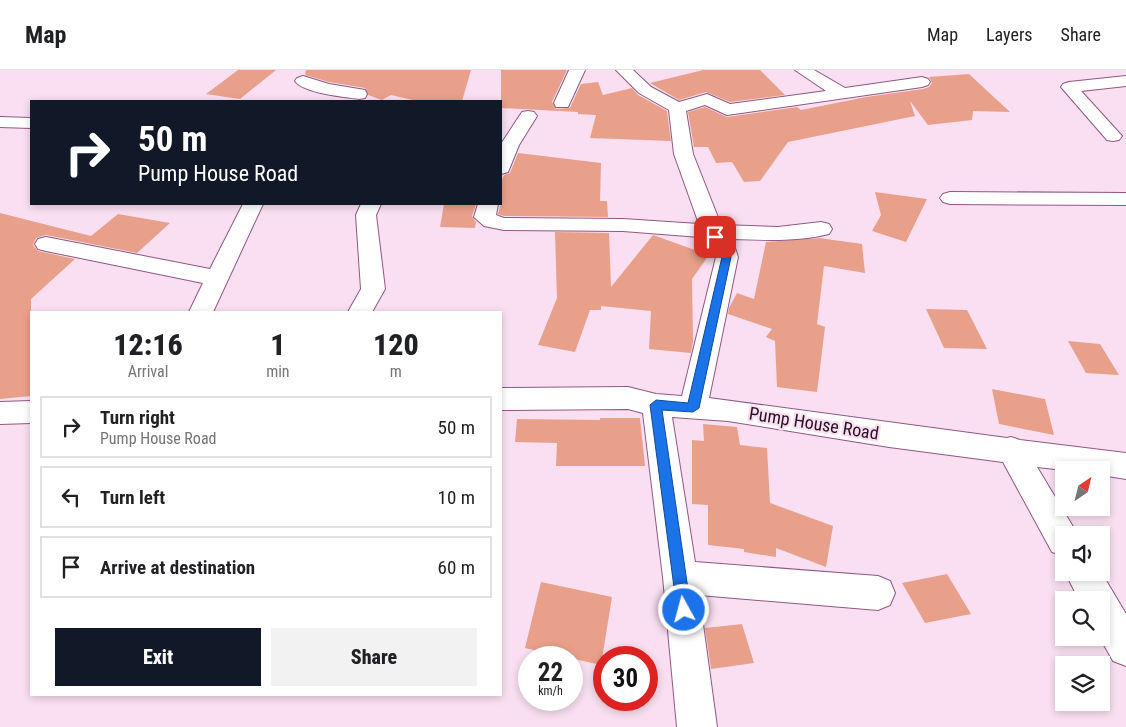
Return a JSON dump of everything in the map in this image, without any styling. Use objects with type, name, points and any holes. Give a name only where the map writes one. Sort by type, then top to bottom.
[{"type":"street","points":[[562,102],[577,70]]},
{"type":"street","points":[[624,70],[645,90],[677,108],[707,99],[727,110],[922,82]]},
{"type":"street","points":[[803,70],[840,93]]},
{"type":"street","points":[[1113,136],[1069,87],[1126,81]]},
{"type":"street","points":[[301,82],[326,89],[359,94]]},
{"type":"street","points":[[677,108],[678,132],[684,159],[710,225],[705,231]]},
{"type":"street","points":[[502,163],[506,144],[528,116]]},
{"type":"street","points":[[0,122],[30,123]]},
{"type":"street","points":[[950,198],[1126,199]]},
{"type":"street","points":[[202,311],[254,205]]},
{"type":"street","points":[[361,311],[373,289],[366,214],[370,205]]},
{"type":"street","points":[[488,205],[485,217],[491,222],[504,224],[623,225],[778,234],[821,229]]},
{"type":"street","points":[[693,408],[727,257],[724,243],[705,231]]},
{"type":"street","points":[[46,244],[218,278]]},
{"type":"street","name":"Pump House Road","points":[[502,399],[628,398],[656,405],[728,410],[889,435],[1011,449],[1126,466]]},
{"type":"street","points":[[656,405],[680,577],[697,727]]},
{"type":"street","points":[[0,413],[30,412]]},
{"type":"street","points":[[1011,449],[1055,526]]},
{"type":"street","points":[[680,577],[878,593]]},
{"type":"street","points":[[1110,621],[1126,648]]},
{"type":"building","points":[[238,70],[276,70],[240,99],[206,94]]},
{"type":"building","points":[[306,70],[471,70],[462,100],[413,100],[391,95],[382,100],[368,95],[365,88],[329,82],[305,75]]},
{"type":"building","points":[[501,70],[567,70],[552,102],[556,109],[570,108],[581,84],[598,82],[603,95],[632,88],[638,95],[667,111],[671,141],[590,138],[596,115],[578,114],[578,112],[502,108]]},
{"type":"building","points":[[703,70],[760,70],[785,95],[730,102],[706,92],[679,100],[650,83]]},
{"type":"building","points":[[969,74],[1010,112],[973,111],[972,120],[928,125],[910,101],[915,116],[788,142],[760,181],[744,182],[732,162],[716,163],[708,147],[694,147],[688,112],[705,107],[727,117],[797,107],[801,110],[866,97],[923,89],[929,87],[932,83],[929,77]]},
{"type":"building","points":[[518,153],[601,163],[600,201],[607,201],[608,217],[504,216],[498,214],[502,205],[502,180],[504,175],[510,173]]},
{"type":"building","points":[[875,192],[927,199],[906,242],[872,231],[881,215]]},
{"type":"building","points":[[444,205],[476,205],[472,216],[476,222],[475,228],[440,227]]},
{"type":"building","points":[[0,213],[91,236],[118,214],[170,223],[137,253],[46,235],[36,238],[33,245],[38,251],[75,259],[31,299],[30,396],[0,399]]},
{"type":"building","points":[[555,232],[609,233],[611,287],[653,235],[709,255],[692,279],[693,341],[691,353],[649,349],[651,311],[601,306],[601,310],[590,310],[575,352],[538,345],[557,298]]},
{"type":"building","points":[[819,238],[862,244],[865,273],[824,266],[817,324],[825,327],[817,392],[777,387],[775,341],[766,337],[772,329],[728,314],[729,308],[737,293],[754,299],[766,242]]},
{"type":"building","points":[[926,309],[967,310],[987,349],[944,348]]},
{"type":"building","points":[[1068,341],[1100,344],[1119,375],[1086,373]]},
{"type":"building","points":[[992,389],[1045,399],[1054,435],[999,424]]},
{"type":"building","points":[[600,418],[640,418],[645,466],[556,466],[557,443],[515,442],[517,419],[600,420]]},
{"type":"building","points":[[703,424],[737,427],[740,445],[767,448],[770,503],[833,526],[826,567],[776,548],[776,557],[744,552],[744,549],[708,545],[708,505],[692,504],[692,440],[704,441]]},
{"type":"building","points":[[947,574],[971,614],[925,623],[902,583]]},
{"type":"building","points":[[541,582],[612,597],[604,646],[593,646],[593,663],[583,661],[583,646],[525,646]]},
{"type":"building","points":[[742,624],[754,663],[711,669],[705,628]]},
{"type":"route","points":[[684,610],[656,405],[693,408],[727,257],[724,243],[715,237]]}]
